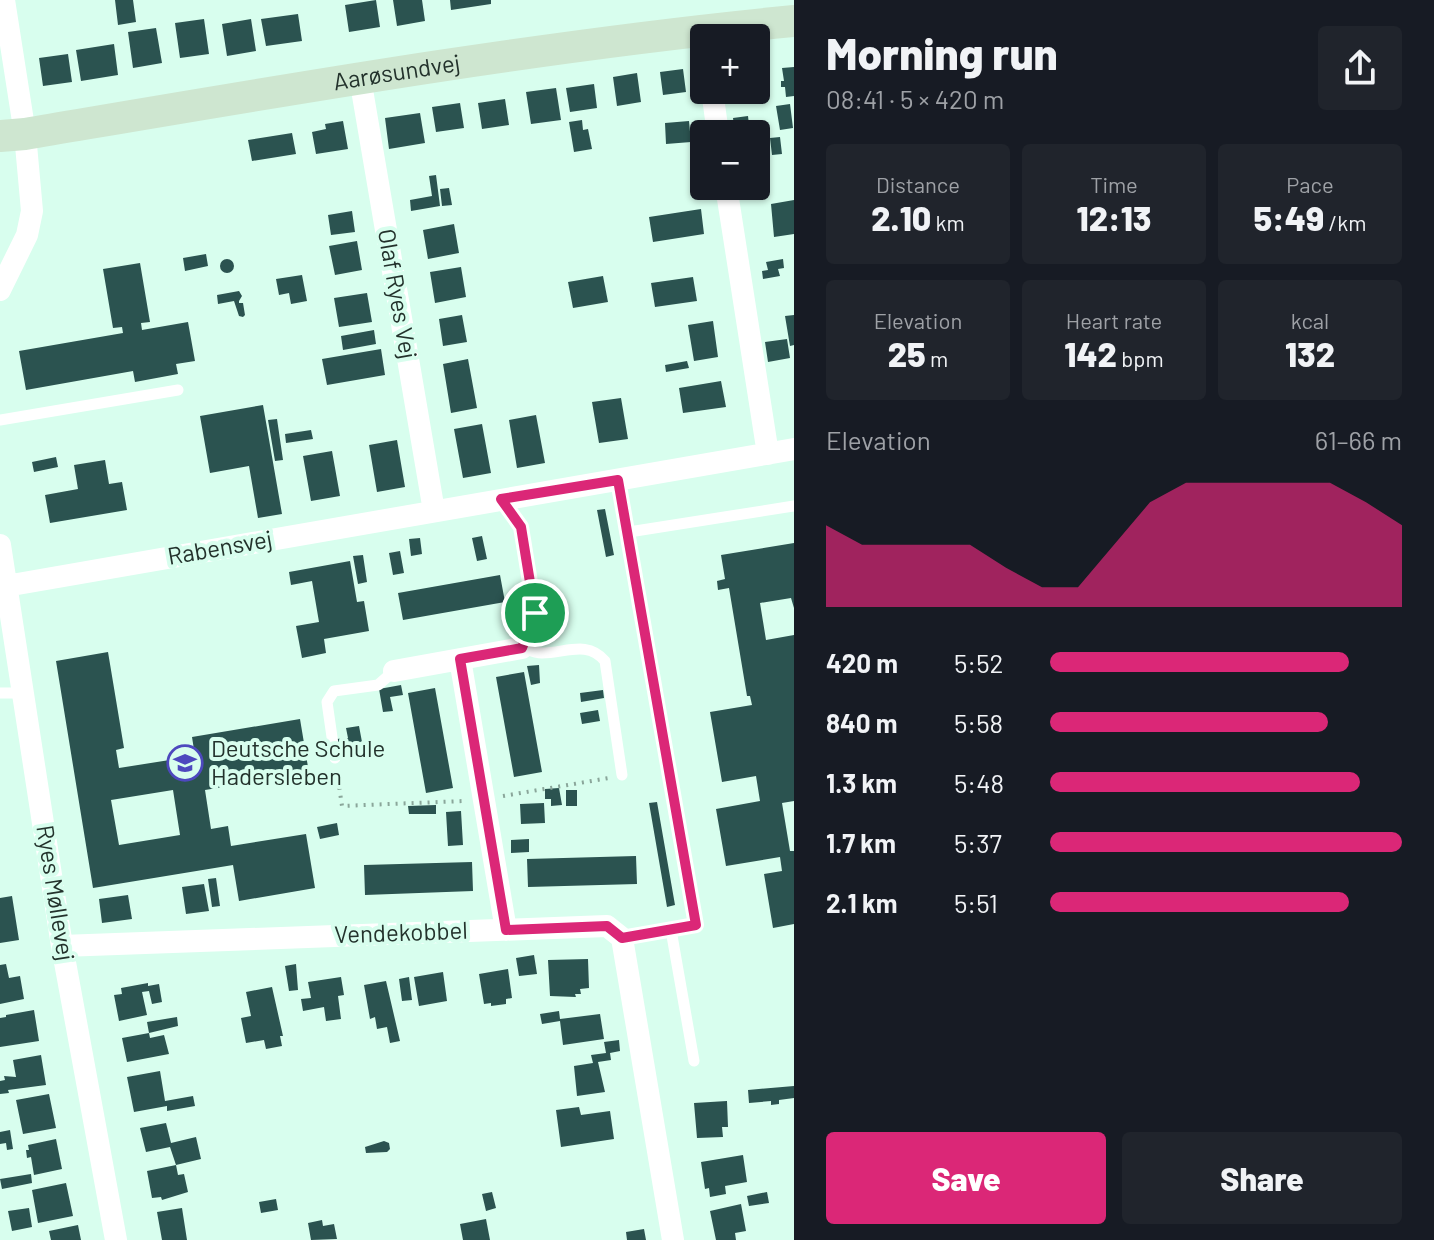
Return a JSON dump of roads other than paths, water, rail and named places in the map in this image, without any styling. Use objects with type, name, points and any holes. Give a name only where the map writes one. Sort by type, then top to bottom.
[{"type":"street","points":[[0,290],[27,235],[32,211],[12,135],[4,0]]},
{"type":"street","name":"Aarøsundvej","points":[[770,24],[794,21]]},
{"type":"street","name":"Aarøsundvej","points":[[12,135],[360,78],[690,36]]},
{"type":"street","name":"Olaf Ryes Vej","points":[[360,78],[434,511]]},
{"type":"street","points":[[728,200],[768,454]]},
{"type":"street","name":"Rabensvej","points":[[6,586],[794,449]]},
{"type":"street","name":"Ryes Møllevej","points":[[0,545],[62,946],[116,1240]]},
{"type":"street","points":[[394,671],[522,648]]},
{"type":"street","points":[[460,659],[506,930]]},
{"type":"street","name":"Vendekobbel","points":[[62,946],[607,926],[622,938]]},
{"type":"street","points":[[622,938],[673,1240]]},
{"type":"lane","points":[[0,420],[178,390]]},
{"type":"lane","points":[[618,480],[696,925],[622,938]]},
{"type":"lane","points":[[629,532],[794,506]]},
{"type":"lane","points":[[522,648],[539,653],[586,648],[605,661],[622,775]]},
{"type":"lane","points":[[335,758],[327,702],[334,691],[378,685],[394,671]]},
{"type":"lane","points":[[0,693],[23,693]]},
{"type":"lane","points":[[671,930],[694,1061]]},
{"type":"place","name":"Deutsche Schule Hadersleben","points":[[185,763]]}]
